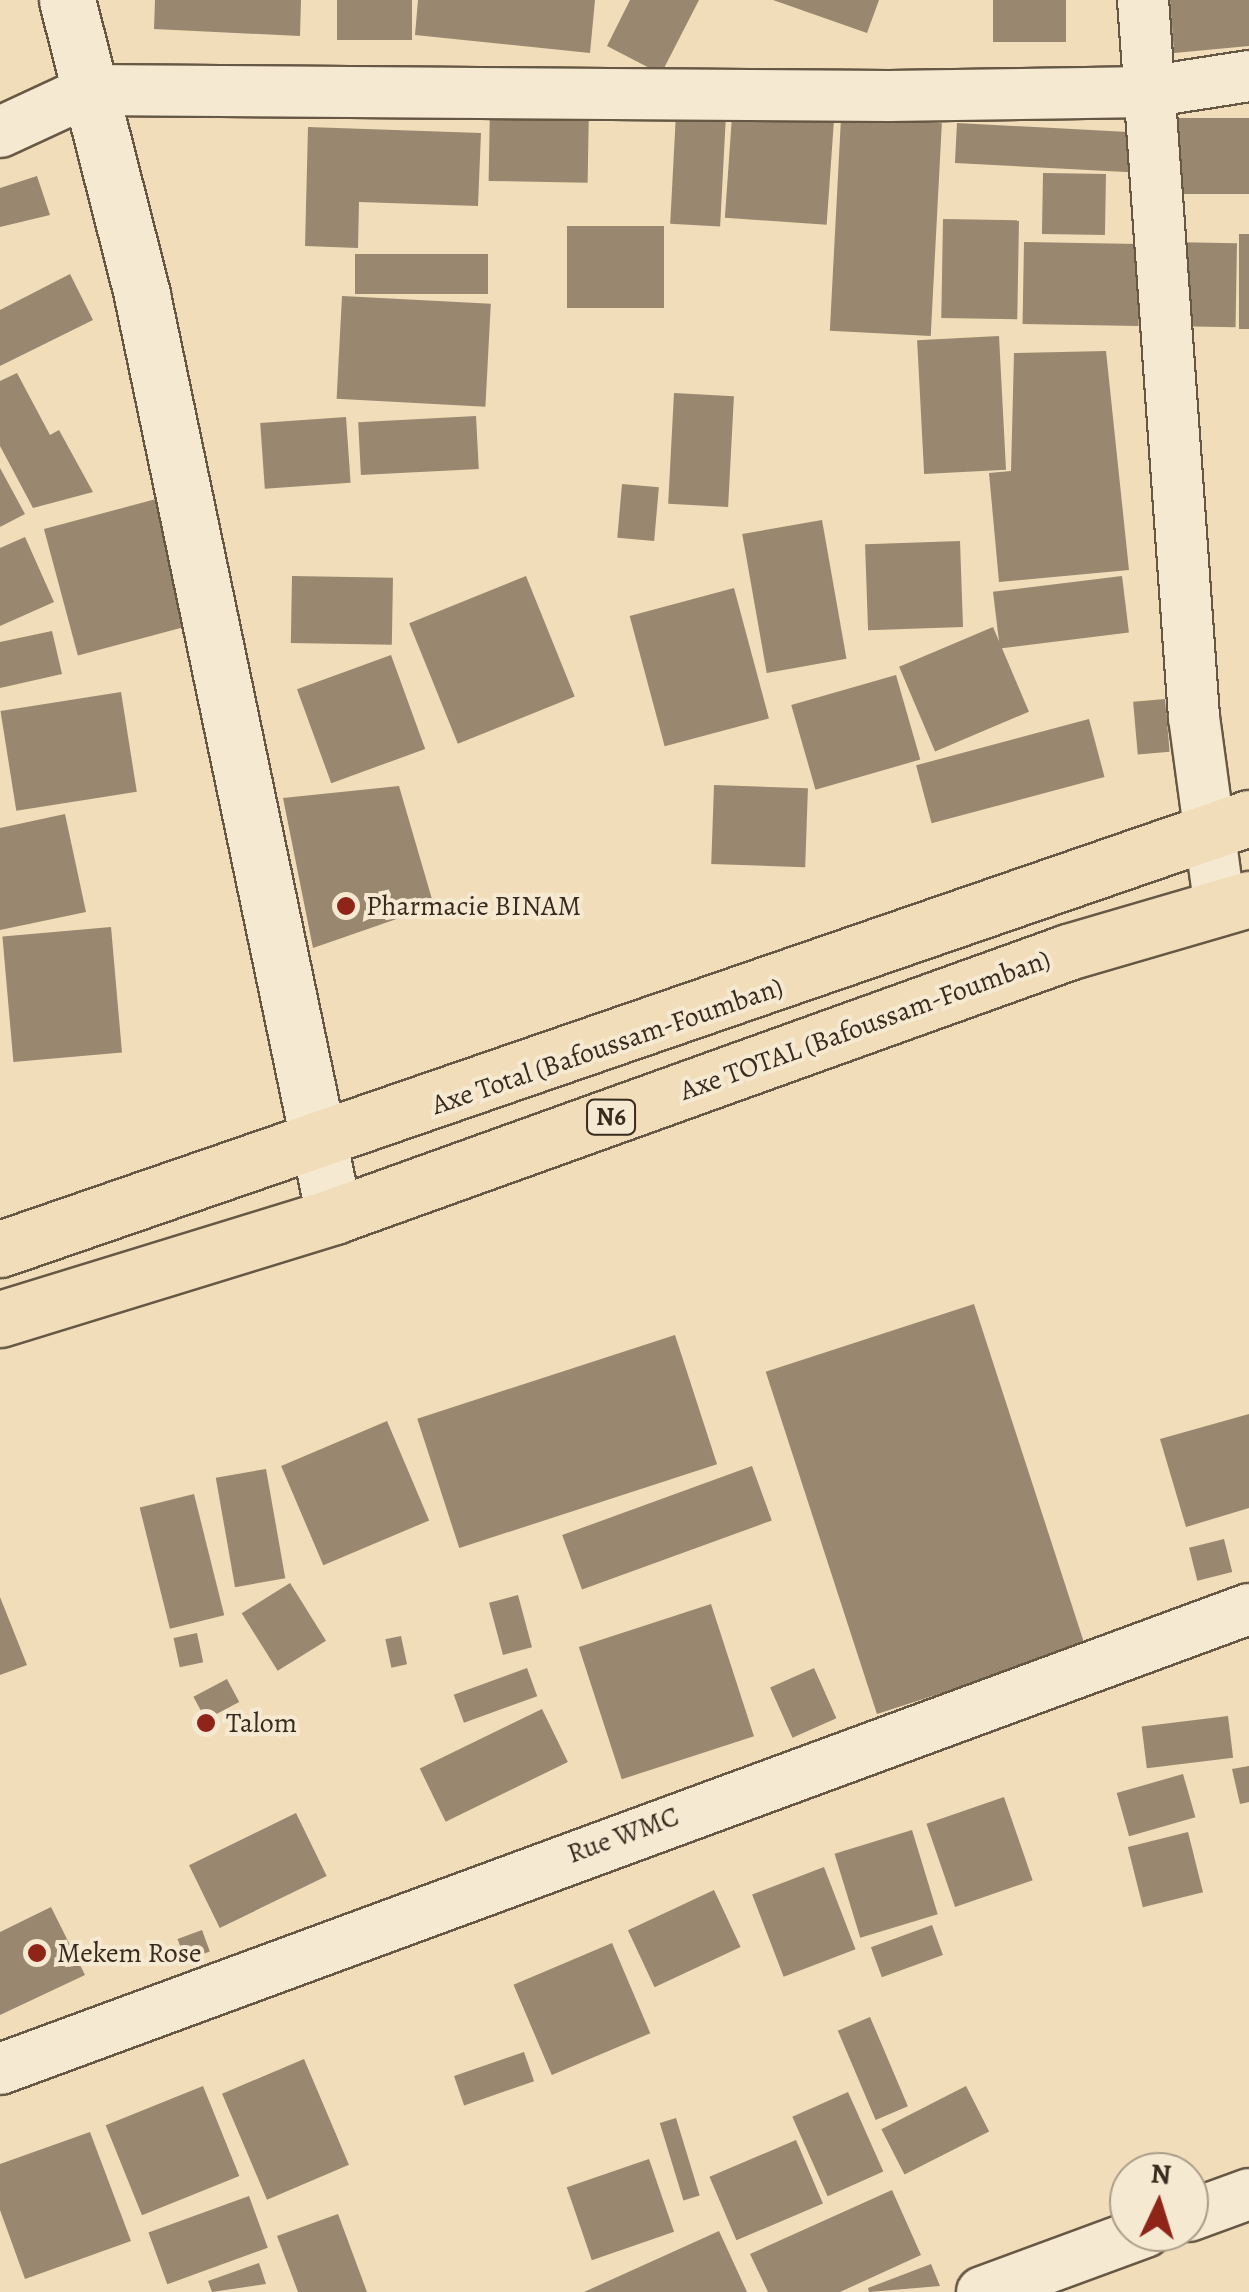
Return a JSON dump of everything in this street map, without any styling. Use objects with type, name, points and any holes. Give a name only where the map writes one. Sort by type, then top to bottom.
[{"type":"highway","name":"Axe Total (Bafoussam-Foumban)","points":[[0,1249],[314,1147],[1229,825]]},
{"type":"highway","name":"Axe TOTAL (Bafoussam-Foumban)","points":[[0,1320],[334,1216],[1068,952],[1234,904]]},
{"type":"street","points":[[67,0],[142,295],[314,1147],[334,1216]]},
{"type":"street","points":[[1143,0],[1147,92],[1229,825],[1234,904]]},
{"type":"street","points":[[0,132],[91,90],[1147,92],[1249,76]]},
{"type":"street","name":"Rue WMC","points":[[0,2069],[1249,1610]]},
{"type":"street","points":[[1209,2209],[1249,2194]]},
{"type":"street","points":[[982,2292],[1109,2245]]},
{"type":"building","points":[[155,0],[301,0],[300,36],[154,29]]},
{"type":"building","points":[[337,0],[412,0],[412,40],[337,40]]},
{"type":"building","points":[[418,0],[595,0],[590,53],[415,35]]},
{"type":"building","points":[[630,0],[699,0],[661,74],[607,46]]},
{"type":"building","points":[[773,0],[879,0],[867,33]]},
{"type":"building","points":[[993,0],[1066,0],[1066,42],[993,42]]},
{"type":"building","points":[[1170,0],[1249,0],[1249,46],[1174,53]]},
{"type":"building","points":[[490,103],[589,105],[588,183],[489,181]]},
{"type":"building","points":[[676,113],[726,116],[720,226],[670,224]]},
{"type":"building","points":[[732,116],[834,123],[827,225],[725,218]]},
{"type":"building","points":[[841,118],[942,123],[931,336],[830,331]]},
{"type":"building","points":[[1165,118],[1249,118],[1249,194],[1165,194]]},
{"type":"building","points":[[957,123],[1133,132],[1131,172],[955,163]]},
{"type":"building","points":[[308,127],[481,133],[478,206],[359,202],[358,248],[305,246]]},
{"type":"building","points":[[1043,173],[1106,174],[1105,235],[1042,234]]},
{"type":"building","points":[[37,176],[50,215],[0,227],[0,188]]},
{"type":"building","points":[[943,219],[1019,220],[1017,319],[941,318]]},
{"type":"building","points":[[567,226],[664,226],[664,308],[567,308]]},
{"type":"building","points":[[1239,234],[1249,234],[1249,329],[1239,329]]},
{"type":"building","points":[[1024,242],[1140,244],[1139,326],[1023,324]]},
{"type":"building","points":[[1169,242],[1237,243],[1236,327],[1168,326]]},
{"type":"building","points":[[355,254],[488,254],[488,294],[355,294]]},
{"type":"building","points":[[70,274],[93,320],[0,366],[0,310]]},
{"type":"building","points":[[342,296],[491,304],[485,407],[337,399]]},
{"type":"building","points":[[999,336],[1006,470],[924,474],[917,340]]},
{"type":"building","points":[[1106,351],[1129,570],[999,582],[989,473],[1011,471],[1014,353]]},
{"type":"building","points":[[17,373],[50,435],[59,430],[93,492],[33,508],[0,446],[0,381]]},
{"type":"building","points":[[674,393],[734,396],[728,507],[668,504]]},
{"type":"building","points":[[476,416],[479,469],[361,475],[358,422]]},
{"type":"building","points":[[346,417],[351,483],[265,489],[260,423]]},
{"type":"building","points":[[0,468],[25,514],[0,527]]},
{"type":"building","points":[[622,484],[659,487],[654,541],[617,538]]},
{"type":"building","points":[[156,499],[190,626],[78,656],[44,529]]},
{"type":"building","points":[[822,520],[846,659],[767,673],[742,534]]},
{"type":"building","points":[[25,537],[54,602],[0,626],[0,548]]},
{"type":"building","points":[[960,541],[963,627],[868,630],[865,544]]},
{"type":"building","points":[[292,576],[393,578],[392,645],[291,643]]},
{"type":"building","points":[[526,576],[575,697],[458,744],[409,623]]},
{"type":"building","points":[[1122,576],[1129,633],[1000,648],[993,592]]},
{"type":"building","points":[[734,588],[769,718],[665,746],[630,616]]},
{"type":"building","points":[[993,627],[1029,712],[935,752],[899,667]]},
{"type":"building","points":[[52,631],[62,674],[0,688],[0,642]]},
{"type":"building","points":[[391,655],[425,749],[331,783],[297,689]]},
{"type":"building","points":[[896,675],[920,760],[815,790],[791,705]]},
{"type":"building","points":[[121,692],[137,792],[16,811],[1,711]]},
{"type":"building","points":[[1165,699],[1170,752],[1138,755],[1133,702]]},
{"type":"building","points":[[1089,719],[1105,777],[932,823],[916,765]]},
{"type":"building","points":[[714,785],[808,788],[805,867],[711,864]]},
{"type":"building","points":[[399,786],[434,906],[313,948],[283,798]]},
{"type":"building","points":[[65,814],[86,912],[0,930],[0,828]]},
{"type":"building","points":[[111,927],[122,1053],[13,1062],[2,936]]},
{"type":"building","points":[[974,1304],[1085,1646],[877,1714],[766,1372]]},
{"type":"building","points":[[675,1335],[717,1464],[459,1548],[417,1419]]},
{"type":"building","points":[[1249,1414],[1249,1508],[1186,1527],[1160,1439]]},
{"type":"building","points":[[387,1421],[429,1520],[323,1565],[281,1466]]},
{"type":"building","points":[[752,1466],[772,1521],[582,1590],[562,1535]]},
{"type":"building","points":[[266,1469],[285,1578],[235,1587],[216,1478]]},
{"type":"building","points":[[194,1494],[224,1615],[170,1629],[140,1508]]},
{"type":"building","points":[[1224,1539],[1232,1572],[1197,1581],[1189,1548]]},
{"type":"building","points":[[290,1583],[326,1641],[278,1671],[242,1613]]},
{"type":"building","points":[[518,1595],[532,1647],[503,1655],[489,1603]]},
{"type":"building","points":[[0,1597],[27,1665],[0,1675]]},
{"type":"building","points":[[711,1604],[754,1736],[622,1779],[579,1647]]},
{"type":"building","points":[[197,1633],[203,1662],[180,1667],[174,1638]]},
{"type":"building","points":[[401,1636],[407,1664],[391,1668],[385,1639]]},
{"type":"building","points":[[527,1668],[537,1696],[464,1723],[454,1695]]},
{"type":"building","points":[[814,1668],[836,1718],[793,1738],[770,1688]]},
{"type":"building","points":[[227,1679],[239,1702],[206,1720],[193,1697]]},
{"type":"building","points":[[542,1709],[568,1762],[446,1822],[420,1769]]},
{"type":"building","points":[[1228,1716],[1233,1758],[1147,1768],[1142,1727]]},
{"type":"building","points":[[1249,1766],[1249,1802],[1240,1804],[1232,1769]]},
{"type":"building","points":[[1183,1774],[1195,1817],[1129,1836],[1117,1793]]},
{"type":"building","points":[[1004,1797],[1033,1880],[955,1907],[926,1824]]},
{"type":"building","points":[[296,1813],[327,1876],[220,1928],[189,1865]]},
{"type":"building","points":[[912,1830],[938,1914],[860,1938],[835,1854]]},
{"type":"building","points":[[1188,1832],[1203,1892],[1143,1907],[1128,1847]]},
{"type":"building","points":[[824,1867],[856,1949],[784,1977],[752,1895]]},
{"type":"building","points":[[714,1890],[741,1947],[655,1987],[628,1930]]},
{"type":"building","name":"Mekem Rose","points":[[51,1907],[85,1975],[0,2015],[0,1932]]},
{"type":"building","points":[[932,1925],[943,1955],[882,1977],[871,1947]]},
{"type":"building","points":[[202,1930],[210,1952],[185,1961],[178,1939]]},
{"type":"building","points":[[612,1943],[650,2033],[552,2075],[514,1985]]},
{"type":"building","points":[[870,2017],[908,2106],[876,2120],[838,2031]]},
{"type":"building","points":[[524,2052],[534,2081],[464,2105],[454,2076]]},
{"type":"building","points":[[304,2059],[349,2165],[267,2200],[222,2094]]},
{"type":"building","points":[[203,2086],[239,2176],[142,2215],[106,2125]]},
{"type":"building","points":[[966,2086],[989,2131],[905,2175],[881,2129]]},
{"type":"building","points":[[848,2092],[883,2171],[828,2196],[792,2117]]},
{"type":"building","points":[[676,2118],[700,2195],[683,2200],[660,2123]]},
{"type":"building","points":[[90,2132],[131,2241],[25,2279],[0,2210],[0,2164]]},
{"type":"building","points":[[796,2140],[823,2204],[736,2240],[709,2177]]},
{"type":"building","points":[[649,2159],[674,2232],[592,2260],[567,2187]]},
{"type":"building","points":[[892,2190],[921,2255],[840,2292],[768,2292],[750,2254]]},
{"type":"building","points":[[249,2196],[268,2248],[167,2284],[148,2233]]},
{"type":"building","points":[[338,2214],[367,2292],[298,2292],[277,2236]]},
{"type":"building","points":[[719,2231],[747,2292],[584,2292]]},
{"type":"building","points":[[259,2263],[266,2284],[212,2292],[208,2281]]},
{"type":"building","points":[[931,2264],[940,2286],[869,2292],[868,2288]]},
{"type":"place","name":"Pharmacie BINAM","points":[[346,906]]},
{"type":"place","name":"Talom","points":[[206,1723]]},
{"type":"place","name":"Mekem Rose","points":[[37,1953]]}]
